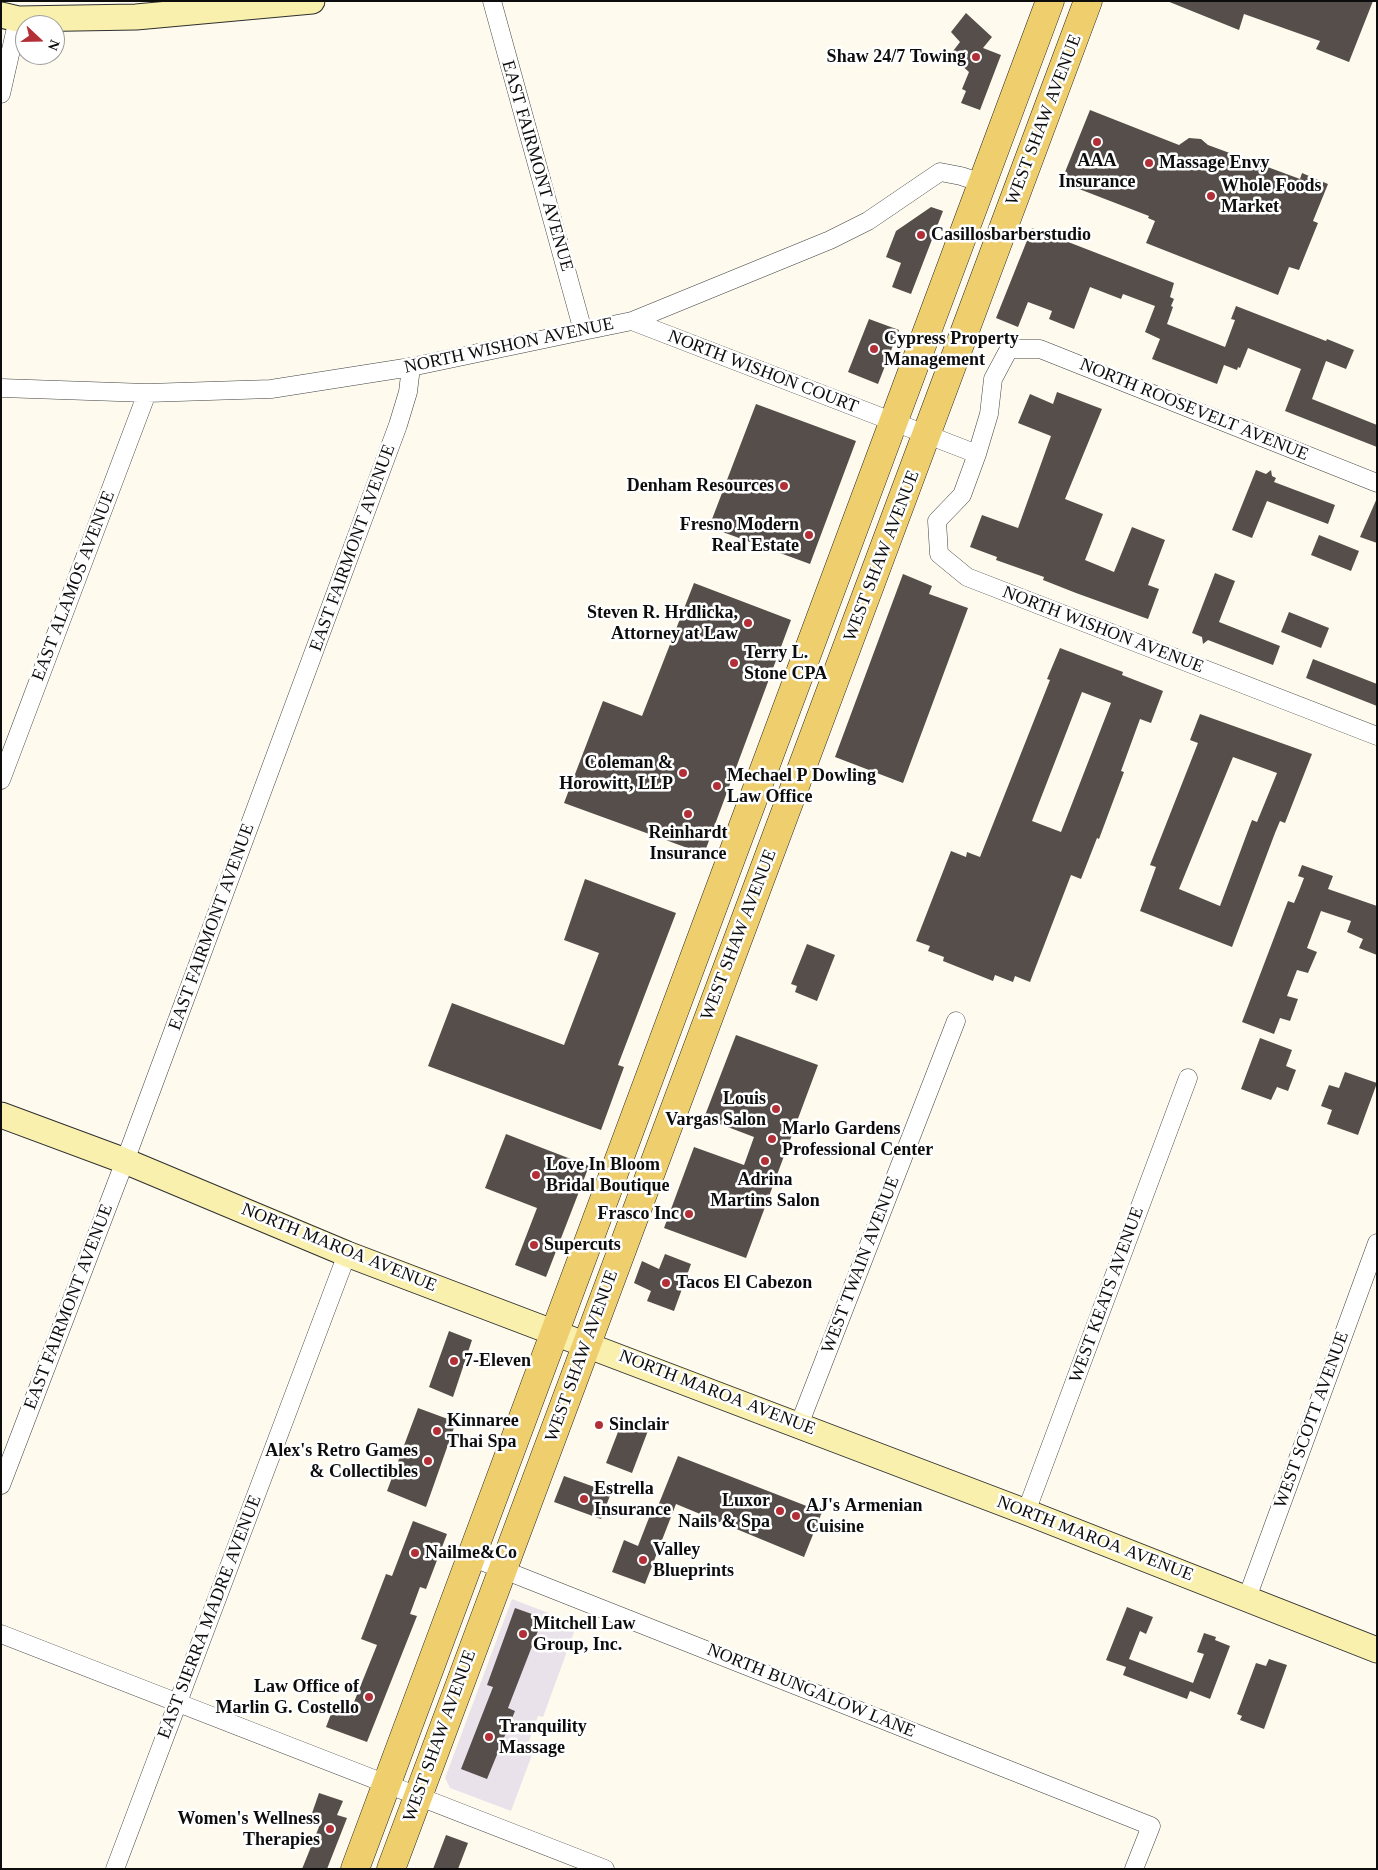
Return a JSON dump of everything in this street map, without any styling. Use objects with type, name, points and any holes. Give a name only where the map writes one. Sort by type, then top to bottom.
[{"type":"main road","points":[[10,17],[136,17],[312,1]]},
{"type":"main road","name":"WEST SHAW AVENUE","points":[[355,1869],[1050,1]]},
{"type":"main road","points":[[1062,72],[1057,66],[1053,44],[1070,1]]},
{"type":"main road","name":"WEST SHAW AVENUE","points":[[391,1869],[1088,1]]},
{"type":"main road","name":"NORTH MAROA AVENUE","points":[[1,1115],[125,1161],[347,1254],[556,1331],[1026,1512],[1377,1650]]},
{"type":"street","name":"EAST FAIRMONT AVENUE","points":[[492,1],[583,331]]},
{"type":"street","points":[[1,94],[10,17]]},
{"type":"street","name":"NORTH WISHON AVENUE","points":[[1,388],[148,393],[271,389],[411,367],[632,320],[830,240],[868,221],[940,172],[961,176],[982,184]]},
{"type":"street","name":"NORTH WISHON COURT","points":[[632,320],[894,422]]},
{"type":"street","name":"NORTH WISHON AVENUE","points":[[1009,349],[992,379],[989,414],[962,494],[937,521],[939,554],[967,577],[1377,736]]},
{"type":"street","name":"NORTH ROOSEVELT AVENUE","points":[[1009,349],[1040,349],[1377,483]]},
{"type":"street","name":"EAST FAIRMONT AVENUE","points":[[1,1485],[125,1161],[398,426],[408,392],[411,367]]},
{"type":"street","name":"EAST ALAMOS AVENUE","points":[[1,780],[148,393]]},
{"type":"street","points":[[894,422],[977,454]]},
{"type":"street","name":"WEST TWAIN AVENUE","points":[[799,1425],[956,1021]]},
{"type":"street","name":"WEST KEATS AVENUE","points":[[1026,1512],[1188,1078]]},
{"type":"street","name":"WEST SCOTT AVENUE","points":[[1247,1598],[1377,1243]]},
{"type":"street","name":"EAST SIERRA MADRE AVENUE","points":[[115,1869],[347,1254]]},
{"type":"street","name":"NORTH BUNGALOW LANE","points":[[471,1556],[1151,1826],[1134,1869]]},
{"type":"street","points":[[1,1634],[419,1795],[605,1869]]},
{"type":"shaded area","points":[[512,1599],[577,1624],[543,1717],[538,1716],[528,1744],[535,1747],[511,1811],[450,1788],[445,1778]]},
{"type":"building","points":[[1167,1],[1373,1],[1349,62],[1316,49],[1320,41],[1244,14],[1239,30]]},
{"type":"building","points":[[966,13],[992,37],[983,48],[1001,55],[980,110],[961,103],[966,91],[962,89],[969,72],[950,55],[960,42],[951,32]]},
{"type":"building","name":"Whole Foods Market","points":[[1090,110],[1179,145],[1189,138],[1201,139],[1208,145],[1300,179],[1302,173],[1328,184],[1313,221],[1318,223],[1299,270],[1289,267],[1278,295],[1146,243],[1155,221],[1148,218],[1149,216],[1061,182]]},
{"type":"building","points":[[931,207],[943,211],[911,294],[892,287],[901,263],[886,257],[896,231]]},
{"type":"building","points":[[1032,228],[1174,283],[1170,297],[1174,299],[1171,306],[1173,307],[1167,324],[1225,347],[1235,320],[1231,319],[1236,306],[1354,350],[1346,369],[1326,361],[1312,399],[1377,425],[1377,447],[1285,411],[1301,369],[1248,348],[1240,368],[1238,367],[1237,370],[1224,365],[1217,384],[1152,359],[1160,339],[1145,332],[1155,306],[1123,294],[1121,299],[1090,287],[1074,329],[1049,319],[1052,311],[1028,302],[1018,327],[996,318]]},
{"type":"building","points":[[869,319],[899,330],[878,384],[848,372]]},
{"type":"building","points":[[1057,392],[1102,409],[1065,499],[1103,514],[1085,560],[1114,572],[1132,527],[1165,540],[1148,585],[1159,589],[1148,619],[1043,580],[1044,577],[996,560],[997,557],[970,547],[982,515],[1018,528],[1051,436],[1018,423],[1030,394],[1053,404]]},
{"type":"building","points":[[756,404],[856,441],[810,564],[709,527]]},
{"type":"building","points":[[1256,470],[1266,474],[1271,470],[1272,476],[1276,478],[1274,482],[1335,505],[1328,524],[1267,501],[1252,538],[1232,530]]},
{"type":"building","points":[[1377,498],[1377,543],[1360,537]]},
{"type":"building","points":[[1319,535],[1359,551],[1351,571],[1311,555]]},
{"type":"building","points":[[1215,573],[1235,581],[1219,622],[1280,646],[1273,665],[1208,640],[1203,644],[1202,637],[1192,633]]},
{"type":"building","points":[[903,574],[932,586],[929,594],[968,608],[903,783],[835,757]]},
{"type":"building","points":[[694,583],[791,620],[704,854],[564,803],[603,701],[642,716]]},
{"type":"building","points":[[1289,612],[1329,628],[1321,648],[1281,632]]},
{"type":"building","points":[[1060,648],[1123,672],[1122,675],[1163,691],[1151,723],[1140,719],[1121,771],[1124,772],[1099,839],[1097,838],[1081,879],[1071,875],[1030,982],[1015,976],[1013,982],[995,975],[993,981],[943,961],[944,957],[928,951],[930,946],[916,941],[951,851],[966,857],[967,852],[980,857],[1050,680],[1047,679]],"holes":[[[1082,692],[1111,703],[1061,832],[1032,821]]]},
{"type":"building","points":[[1313,659],[1377,684],[1377,706],[1306,678]]},
{"type":"building","points":[[1200,714],[1312,754],[1285,823],[1280,821],[1275,833],[1232,947],[1140,911],[1156,867],[1150,865],[1198,743],[1190,740]],"holes":[[[1233,757],[1277,773],[1257,822],[1252,820],[1220,906],[1179,889]]]},
{"type":"building","points":[[1302,865],[1333,876],[1328,889],[1377,906],[1377,955],[1359,948],[1363,939],[1347,932],[1351,921],[1321,911],[1307,948],[1317,952],[1308,973],[1297,970],[1287,996],[1298,999],[1290,1021],[1280,1018],[1274,1034],[1242,1022],[1288,901],[1294,903],[1304,878],[1298,876]]},
{"type":"building","points":[[585,879],[676,913],[618,1065],[624,1067],[601,1130],[428,1066],[452,1003],[564,1045],[599,953],[564,940]]},
{"type":"building","points":[[807,944],[835,955],[817,1001],[795,992],[797,986],[791,984]]},
{"type":"building","name":"Marlo Gardens Professional Center","points":[[736,1035],[818,1065],[746,1258],[664,1228],[694,1147],[744,1165],[754,1137],[704,1118]]},
{"type":"building","points":[[1260,1038],[1292,1050],[1286,1066],[1296,1070],[1288,1091],[1277,1087],[1271,1100],[1241,1089]]},
{"type":"building","points":[[1345,1072],[1377,1083],[1358,1135],[1327,1124],[1332,1110],[1321,1106],[1329,1085],[1339,1088]]},
{"type":"building","points":[[506,1134],[589,1166],[546,1277],[515,1265],[537,1208],[485,1188]]},
{"type":"building","points":[[665,1254],[691,1264],[674,1311],[647,1301],[651,1291],[634,1283],[642,1261],[659,1269]]},
{"type":"building","points":[[449,1331],[472,1340],[453,1397],[429,1387]]},
{"type":"building","points":[[418,1408],[456,1422],[426,1507],[387,1491]]},
{"type":"building","points":[[623,1419],[649,1428],[632,1473],[606,1463]]},
{"type":"building","points":[[678,1456],[822,1512],[804,1557],[676,1504],[645,1584],[612,1572],[624,1540],[638,1546],[652,1510],[656,1511]]},
{"type":"building","points":[[564,1476],[611,1493],[601,1519],[554,1502]]},
{"type":"building","points":[[413,1521],[447,1534],[426,1589],[420,1587],[410,1614],[417,1616],[367,1742],[326,1727],[334,1706],[350,1712],[377,1645],[361,1639],[386,1574],[392,1576]]},
{"type":"building","points":[[1127,1607],[1153,1617],[1146,1634],[1140,1631],[1129,1659],[1193,1683],[1187,1699],[1123,1675],[1126,1667],[1106,1660]]},
{"type":"building","points":[[515,1608],[543,1618],[508,1708],[515,1711],[487,1779],[461,1769],[493,1687],[487,1685]]},
{"type":"building","points":[[1204,1633],[1216,1637],[1215,1640],[1230,1646],[1210,1699],[1190,1691],[1204,1654],[1197,1652]]},
{"type":"building","points":[[1269,1659],[1287,1665],[1264,1729],[1240,1720],[1242,1716],[1237,1714],[1256,1663],[1266,1666]]},
{"type":"building","points":[[319,1793],[343,1801],[337,1815],[347,1818],[327,1869],[302,1869],[321,1822],[310,1819]]},
{"type":"building","points":[[446,1835],[468,1843],[458,1869],[433,1869]]},
{"type":"place","name":"Shaw 24/7 Towing","points":[[976,57]]},
{"type":"place","name":"AAA Insurance","points":[[1097,142]]},
{"type":"place","name":"Massage Envy","points":[[1149,163]]},
{"type":"place","name":"Whole Foods Market","points":[[1211,196]]},
{"type":"place","name":"Casillosbarberstudio","points":[[921,235]]},
{"type":"place","name":"Cypress Property Management","points":[[874,349]]},
{"type":"place","name":"Denham Resources","points":[[784,486]]},
{"type":"place","name":"Fresno Modern Real Estate","points":[[809,535]]},
{"type":"place","name":"Steven R. Hrdlicka, Attorney at Law","points":[[748,623]]},
{"type":"place","name":"Terry L. Stone CPA","points":[[734,663]]},
{"type":"place","name":"Coleman & Horowitt, LLP","points":[[683,773]]},
{"type":"place","name":"Mechael P Dowling Law Office","points":[[717,786]]},
{"type":"place","name":"Reinhardt Insurance","points":[[688,814]]},
{"type":"place","name":"Louis Vargas Salon","points":[[776,1109]]},
{"type":"place","name":"Marlo Gardens Professional Center","points":[[772,1139]]},
{"type":"place","name":"Adrina Martins Salon","points":[[765,1161]]},
{"type":"place","name":"Love In Bloom Bridal Boutique","points":[[536,1175]]},
{"type":"place","name":"Frasco Inc","points":[[689,1214]]},
{"type":"place","name":"Supercuts","points":[[534,1245]]},
{"type":"place","name":"Tacos El Cabezon","points":[[666,1283]]},
{"type":"place","name":"7-Eleven","points":[[454,1361]]},
{"type":"place","name":"Sinclair","points":[[599,1425]]},
{"type":"place","name":"Kinnaree Thai Spa","points":[[437,1431]]},
{"type":"place","name":"Alex's Retro Games & Collectibles","points":[[428,1461]]},
{"type":"place","name":"Estrella Insurance","points":[[584,1499]]},
{"type":"place","name":"Luxor Nails & Spa","points":[[780,1511]]},
{"type":"place","name":"AJ's Armenian Cuisine","points":[[796,1516]]},
{"type":"place","name":"Nailme&Co","points":[[415,1553]]},
{"type":"place","name":"Valley Blueprints","points":[[643,1560]]},
{"type":"place","name":"Mitchell Law Group, Inc.","points":[[523,1634]]},
{"type":"place","name":"Law Office of Marlin G. Costello","points":[[369,1697]]},
{"type":"place","name":"Tranquility Massage","points":[[489,1737]]},
{"type":"place","name":"Women's Wellness Therapies","points":[[330,1829]]}]
